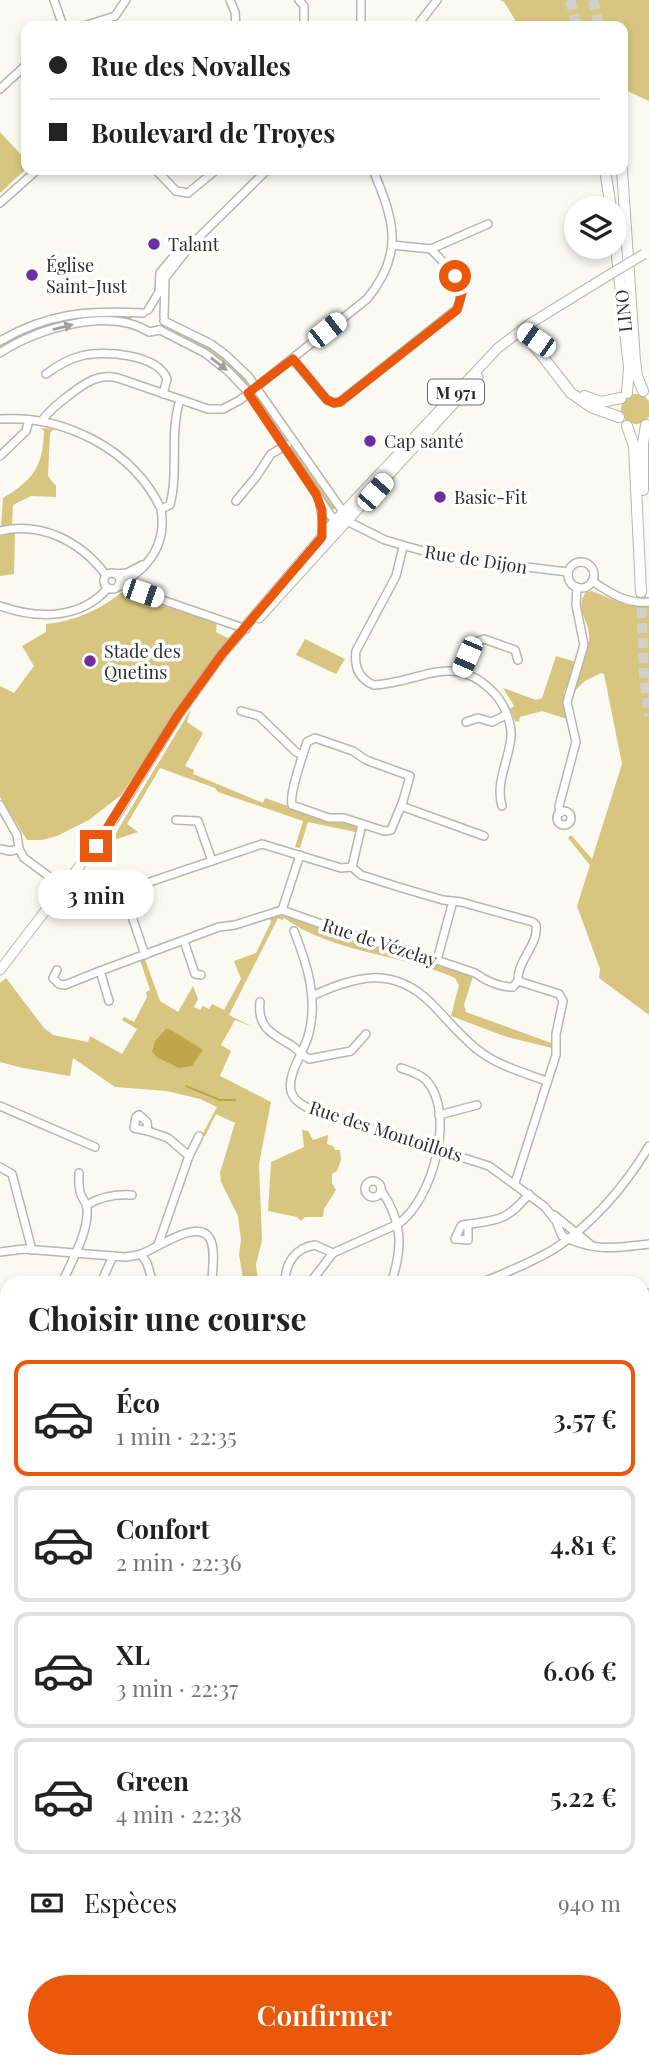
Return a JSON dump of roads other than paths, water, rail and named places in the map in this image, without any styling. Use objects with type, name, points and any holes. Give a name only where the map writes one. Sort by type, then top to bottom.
[{"type":"highway","points":[[606,175],[609,196]]},
{"type":"highway","name":"LINO","points":[[622,175],[635,361],[637,376],[646,393]]},
{"type":"highway","name":"LINO","points":[[617,259],[629,367],[624,395],[617,408],[619,417]]},
{"type":"highway","points":[[522,330],[536,340],[584,396],[601,402],[624,395]]},
{"type":"highway","points":[[522,330],[571,393],[591,407],[619,417],[628,426],[634,446],[645,595]]},
{"type":"highway","name":"LINO","points":[[624,395],[634,390],[646,393]]},
{"type":"highway","points":[[628,426],[637,428],[648,424]]},
{"type":"highway","points":[[645,595],[642,456],[648,424]]},
{"type":"main road","name":"M 971","points":[[0,971],[107,830],[178,715],[222,654],[345,519],[393,458],[498,348],[522,330],[646,253]]},
{"type":"main road","name":"M 971","points":[[244,631],[322,537],[345,519]]},
{"type":"street","points":[[54,0],[61,21]]},
{"type":"street","points":[[100,21],[115,16],[126,0]]},
{"type":"street","points":[[230,0],[236,21]]},
{"type":"street","points":[[299,0],[304,6],[304,21]]},
{"type":"street","points":[[361,0],[361,21]]},
{"type":"street","points":[[421,21],[437,2]]},
{"type":"street","points":[[115,16],[116,21]]},
{"type":"street","points":[[0,89],[21,70]]},
{"type":"street","points":[[0,203],[31,175]]},
{"type":"street","points":[[161,175],[176,191],[188,193],[210,175]]},
{"type":"street","points":[[160,330],[164,319],[165,278],[190,246],[262,175]]},
{"type":"street","points":[[42,421],[66,398],[100,377],[118,378],[208,409],[220,410],[257,387],[367,299],[384,273],[392,245],[393,224],[375,175]]},
{"type":"street","points":[[392,245],[431,249],[488,224]]},
{"type":"street","points":[[143,328],[141,321],[159,292],[160,273],[174,256],[190,246]]},
{"type":"street","points":[[293,359],[327,400],[340,402],[457,310],[462,293],[460,285],[431,249]]},
{"type":"street","points":[[0,341],[41,322],[69,314],[156,309],[164,319],[226,355],[257,387],[345,519]]},
{"type":"street","points":[[0,353],[29,337],[71,324],[114,323],[143,328],[149,332],[160,330],[205,353],[228,371],[248,393],[331,516],[345,519]]},
{"type":"street","points":[[46,374],[68,360],[85,355],[124,356],[161,368],[167,379],[163,394]]},
{"type":"street","points":[[160,509],[171,502],[174,426],[180,400]]},
{"type":"street","points":[[0,419],[42,421],[81,434],[115,453],[142,478],[160,509],[162,533],[157,548],[140,572],[115,588],[108,588],[94,602],[59,614],[30,614],[0,606]]},
{"type":"street","points":[[0,456],[26,431],[29,420]]},
{"type":"street","points":[[236,501],[271,454],[294,441]]},
{"type":"street","points":[[316,494],[322,510],[322,537]]},
{"type":"street","name":"Rue de Dijon","points":[[345,519],[403,547],[444,557],[568,572],[576,562],[585,563],[593,572],[592,581],[621,598],[634,602],[645,595]]},
{"type":"street","points":[[0,531],[22,527],[45,530],[81,549],[106,575]]},
{"type":"street","points":[[403,547],[396,576],[356,651],[357,669],[366,682],[374,685],[440,669],[461,671],[483,681],[498,696],[511,737],[499,795],[502,806]]},
{"type":"street","points":[[106,575],[127,573],[149,561]]},
{"type":"street","points":[[568,572],[570,583],[577,587],[586,587],[592,581]]},
{"type":"street","points":[[115,574],[119,577],[119,584]]},
{"type":"street","points":[[106,575],[104,582],[108,588]]},
{"type":"street","points":[[119,584],[244,631]]},
{"type":"street","points":[[560,813],[559,807],[576,742],[567,702],[584,645],[576,605],[577,587]]},
{"type":"street","points":[[461,671],[473,643],[484,639],[515,650],[519,660]]},
{"type":"street","points":[[241,711],[249,711],[259,716],[296,752],[303,755]]},
{"type":"street","points":[[466,722],[478,718],[492,722],[506,715]]},
{"type":"street","points":[[311,739],[353,751],[366,760],[410,776],[393,828],[388,831],[294,807],[290,801],[303,755],[307,742],[311,739]]},
{"type":"street","points":[[0,805],[19,838],[19,849],[24,858],[90,904],[98,904],[262,844],[341,868],[352,867],[361,875],[401,888],[485,908],[537,925],[533,942],[518,971],[518,981]]},
{"type":"street","points":[[401,806],[484,836]]},
{"type":"street","points":[[176,820],[198,821],[212,861]]},
{"type":"street","points":[[352,867],[362,824]]},
{"type":"street","points":[[0,849],[19,849]]},
{"type":"street","points":[[57,970],[53,978],[65,985],[219,927],[235,925],[282,910],[300,855]]},
{"type":"street","points":[[124,893],[145,955]]},
{"type":"street","points":[[437,960],[453,901]]},
{"type":"street","name":"Rue de Vézelay","points":[[282,910],[369,941],[390,945],[475,973],[486,981],[508,988],[514,987],[518,981],[557,993],[562,997],[563,1004],[556,1034],[557,1047],[546,1082]]},
{"type":"street","name":"Rue des Montoillots","points":[[294,931],[308,971],[312,996],[311,1025],[291,1086],[295,1098],[303,1105],[485,1164],[515,1183],[594,1247]]},
{"type":"street","points":[[184,941],[195,974],[201,975]]},
{"type":"street","points":[[100,971],[109,1001]]},
{"type":"street","points":[[312,996],[357,979],[378,978],[398,982],[410,987],[428,1001],[483,1054],[546,1082],[515,1183]]},
{"type":"street","points":[[260,1002],[260,1020],[265,1029],[312,1060],[347,1053],[354,1049],[366,1034]]},
{"type":"street","points":[[315,1276],[332,1253],[398,1224],[407,1218],[421,1200],[437,1148],[439,1115],[428,1083],[420,1076],[401,1068]]},
{"type":"street","points":[[439,1115],[477,1105]]},
{"type":"street","points":[[0,1106],[95,1147]]},
{"type":"street","points":[[148,1131],[167,1138],[189,1156]]},
{"type":"street","points":[[158,1245],[189,1156],[199,1136]]},
{"type":"street","points":[[496,1276],[554,1249],[567,1239],[598,1212],[637,1167],[649,1146]]},
{"type":"street","points":[[0,1167],[12,1174],[32,1250]]},
{"type":"street","points":[[65,1276],[88,1217],[87,1205],[78,1185],[79,1173]]},
{"type":"street","points":[[381,1191],[398,1224],[399,1245],[393,1276]]},
{"type":"street","points":[[87,1205],[121,1194],[132,1195]]},
{"type":"street","points":[[468,1224],[509,1216],[529,1194]]},
{"type":"street","name":"Rue des Montoillots","points":[[552,1214],[560,1234],[567,1239]]},
{"type":"street","points":[[0,1252],[16,1249],[125,1257],[141,1254],[193,1231],[206,1234],[211,1243],[212,1276]]},
{"type":"street","points":[[567,1239],[585,1247],[649,1244]]},
{"type":"street","points":[[286,1276],[289,1263],[301,1250],[315,1245],[332,1253]]},
{"type":"street","points":[[141,1254],[148,1263],[151,1276]]},
{"type":"street","points":[[104,1276],[113,1256]]},
{"type":"waterway","points":[[186,1086],[220,1100],[235,1100]]},
{"type":"tunnel","points":[[570,0],[576,21]]},
{"type":"tunnel","points":[[593,0],[598,21]]},
{"type":"tunnel","points":[[641,593],[644,676],[649,716]]},
{"type":"place","name":"Talant","points":[[154,244]]},
{"type":"place","name":"Église Saint-Just","points":[[32,275]]},
{"type":"place","name":"Cap santé","points":[[370,441]]},
{"type":"place","name":"Basic-Fit","points":[[440,497]]},
{"type":"place","name":"Stade des Quetins","points":[[90,661]]}]
